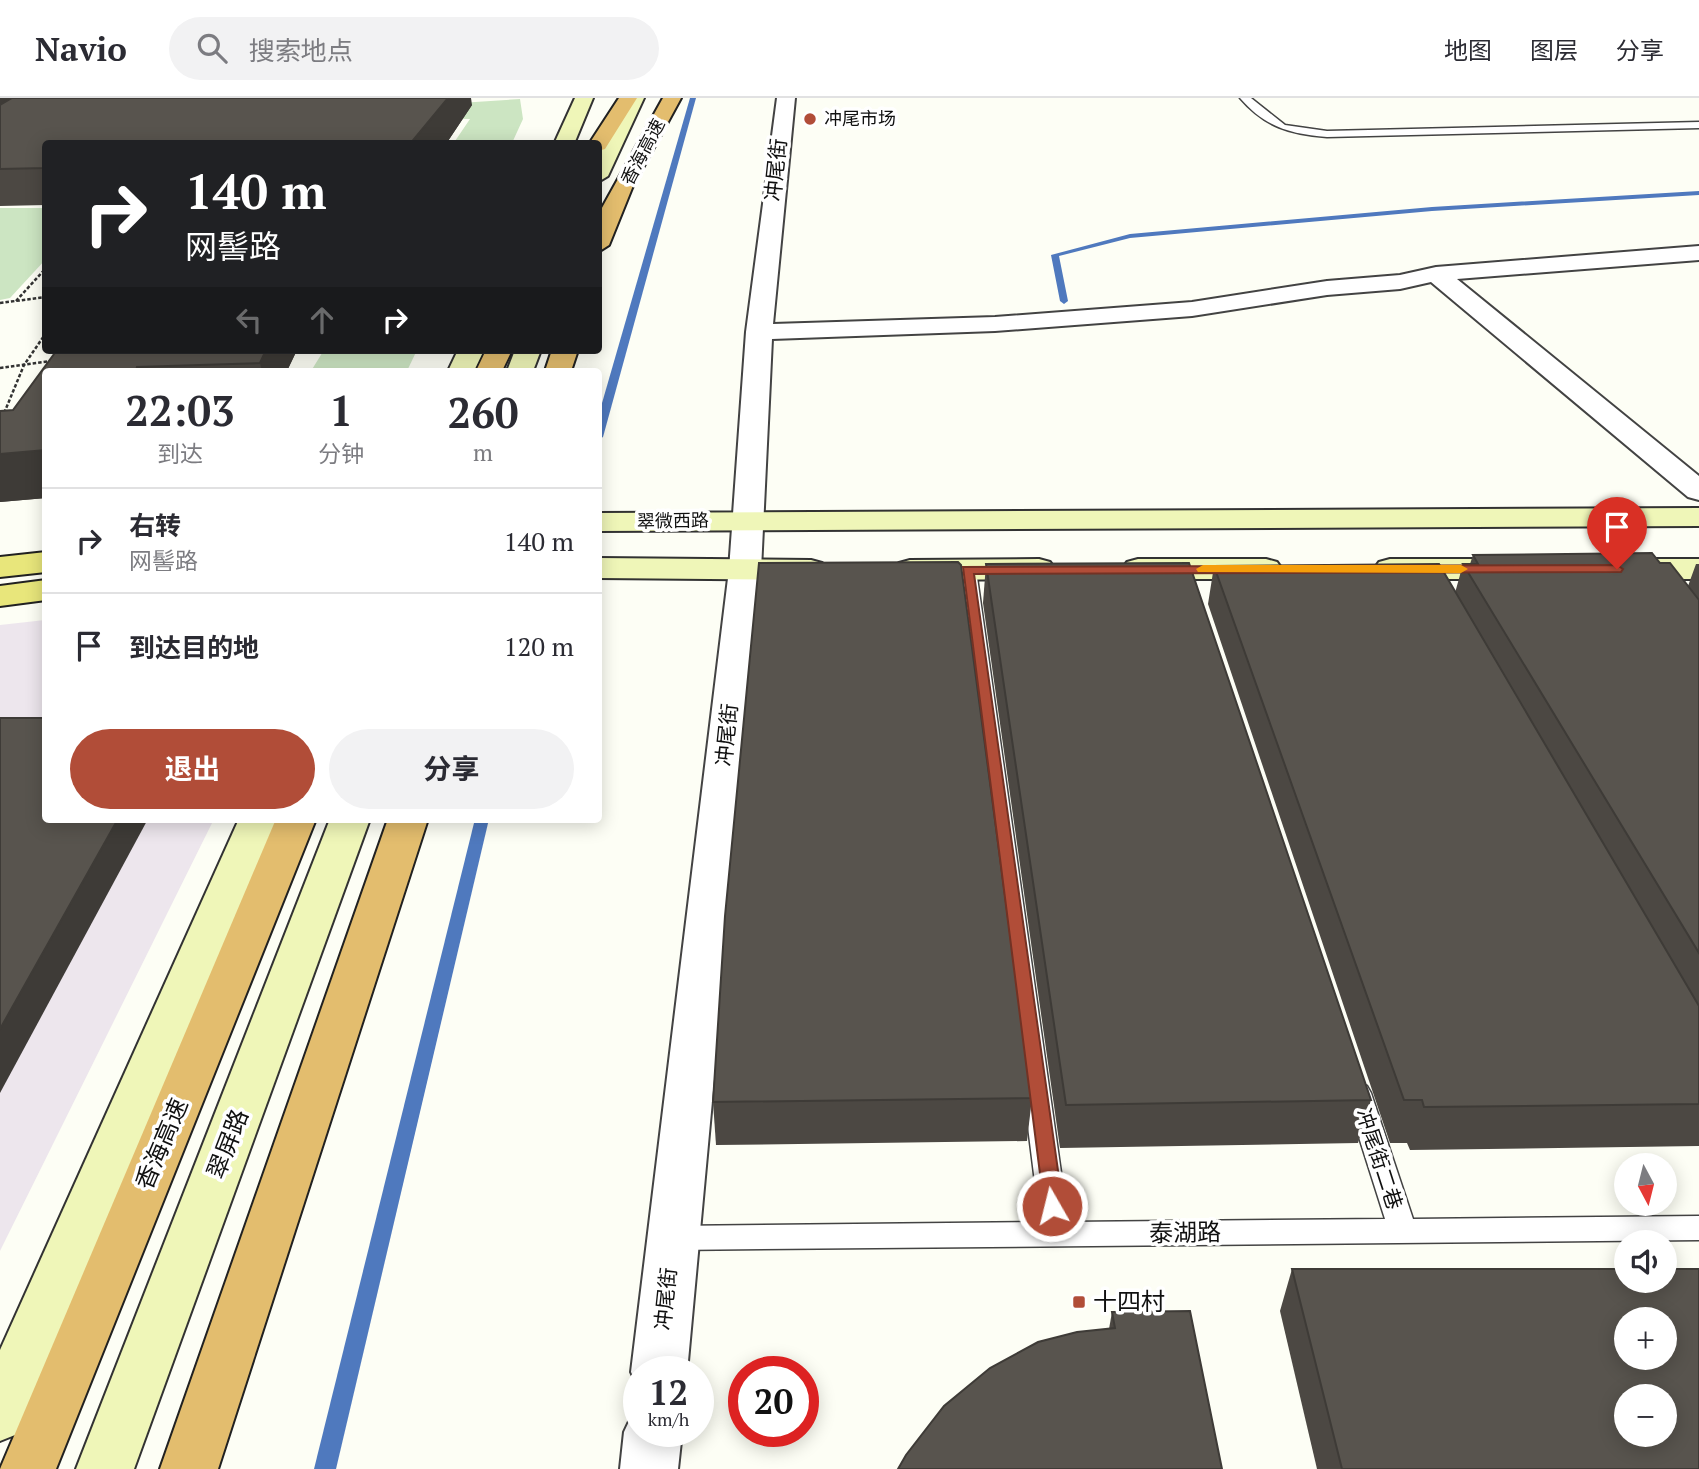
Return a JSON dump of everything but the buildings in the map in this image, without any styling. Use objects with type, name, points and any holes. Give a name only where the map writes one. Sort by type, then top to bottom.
[{"type":"highway","name":"香海高速","points":[[601,140],[628,98]]},
{"type":"highway","name":"香海高速","points":[[602,235],[612,209],[672,98]]},
{"type":"highway","name":"香海高速","points":[[27,1469],[294,823]]},
{"type":"highway","points":[[189,1469],[407,823]]},
{"type":"main road","points":[[566,140],[584,98]]},
{"type":"main road","points":[[602,168],[635,98]]},
{"type":"main road","name":"翠微西路","points":[[602,522],[1699,517]]},
{"type":"main road","points":[[0,567],[42,562]]},
{"type":"main road","points":[[602,568],[842,570]]},
{"type":"main road","points":[[884,570],[1062,569]]},
{"type":"main road","points":[[1103,569],[1189,582],[1296,569]]},
{"type":"main road","points":[[1366,569],[1429,581],[1547,569]]},
{"type":"main road","points":[[1589,569],[1652,579],[1699,569]]},
{"type":"main road","points":[[0,596],[42,591]]},
{"type":"main road","points":[[0,1414],[257,823]]},
{"type":"main road","name":"翠屏路","points":[[105,1469],[348,823]]},
{"type":"street","name":"冲尾街","points":[[661,1356],[745,570],[760,332],[786,98]]},
{"type":"street","points":[[760,332],[995,324],[1192,309],[1328,288],[1401,282],[1436,274],[1699,253]]},
{"type":"street","points":[[1436,274],[1699,491]]},
{"type":"street","points":[[649,1469],[651,1447]]},
{"type":"lane","points":[[1245,98],[1268,122],[1291,131],[1327,134],[1699,125]]},
{"type":"lane","points":[[967,570],[1056,1234]]},
{"type":"lane","name":"冲尾街二巷","points":[[1350,1072],[1403,1231]]},
{"type":"lane","name":"泰湖路","points":[[672,1238],[1699,1228]]},
{"type":"path","points":[[15,301],[42,272]]},
{"type":"path","points":[[0,303],[42,298]]},
{"type":"path","points":[[0,423],[24,365],[42,339]]},
{"type":"path","points":[[0,368],[61,360]]},
{"type":"shaded area","points":[[42,620],[42,823],[212,823],[0,1251],[0,625]]},
{"type":"green space","points":[[520,99],[523,119],[513,140],[456,140],[470,119],[241,117]]},
{"type":"green space","points":[[0,208],[42,208],[42,263],[10,298],[0,300]]},
{"type":"green space","points":[[322,354],[415,354],[408,368],[313,368]]},
{"type":"waterway","points":[[602,423],[693,98]]},
{"type":"waterway","points":[[1064,301],[1055,255],[1130,236],[1432,209],[1699,193]]},
{"type":"waterway","points":[[325,1469],[481,823]]},
{"type":"slow traffic","points":[[1203,569],[1461,569]]},
{"type":"place","name":"冲尾市场","points":[[810,119]]},
{"type":"place","name":"十四村","points":[[1079,1302]]},
{"type":"route","points":[[1052,1206],[967,570],[1617,569]]}]
